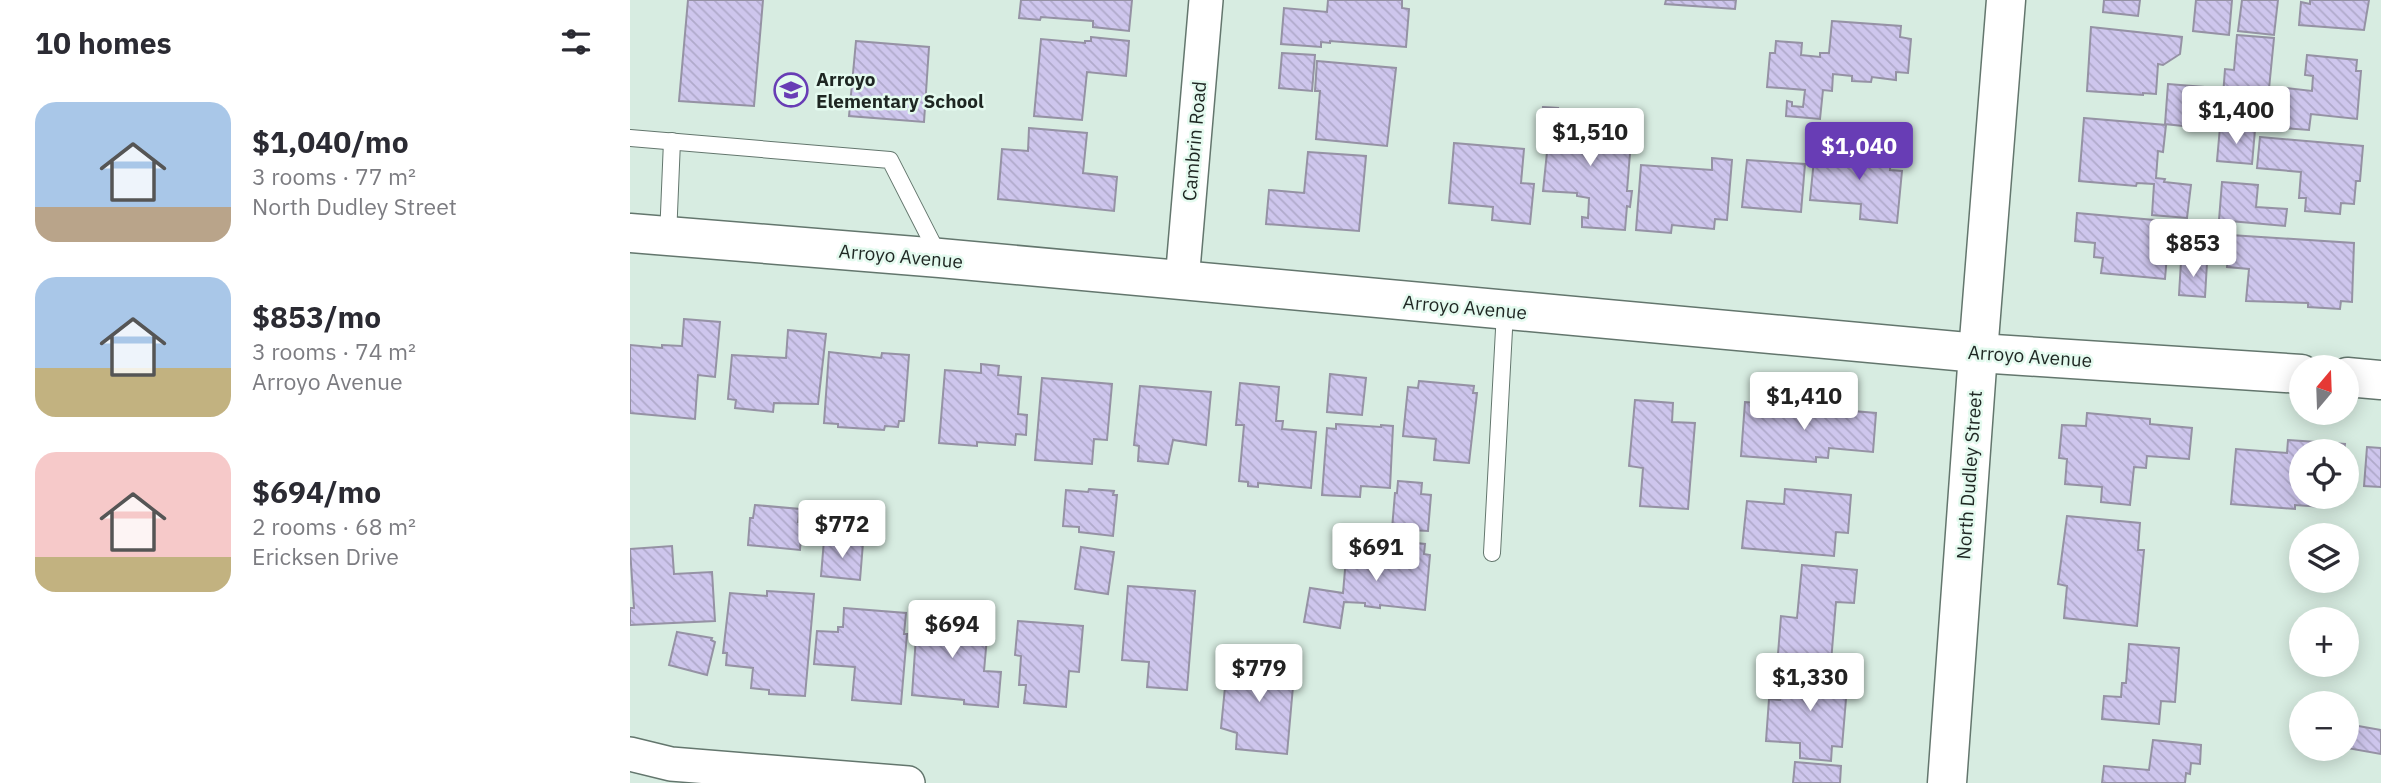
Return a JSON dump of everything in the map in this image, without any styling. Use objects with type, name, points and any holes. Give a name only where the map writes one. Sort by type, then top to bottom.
[{"type":"street","name":"Cambrin Road","points":[[1182,281],[1206,0]]},
{"type":"street","name":"North Dudley Street","points":[[1947,783],[2006,0]]},
{"type":"street","name":"Arroyo Avenue","points":[[630,233],[940,258],[1978,353],[2289,373]]},
{"type":"street","points":[[2359,378],[2381,380]]},
{"type":"street","points":[[630,754],[671,764],[908,783]]},
{"type":"lane","points":[[630,138],[890,159],[940,258]]},
{"type":"lane","points":[[668,237],[672,141]]},
{"type":"lane","points":[[1492,553],[1505,311]]},
{"type":"building","points":[[688,0],[763,0],[754,106],[679,101]]},
{"type":"building","points":[[1021,0],[1132,0],[1129,31],[1093,27],[1093,21],[1019,18]]},
{"type":"building","points":[[1328,0],[1402,0],[1402,8],[1409,9],[1406,47],[1330,41],[1321,42],[1321,47],[1281,44],[1284,8],[1327,12]]},
{"type":"building","points":[[1666,0],[1736,0],[1735,9],[1665,4]]},
{"type":"building","points":[[2104,0],[2140,0],[2138,16],[2103,12]]},
{"type":"building","points":[[2196,0],[2232,0],[2229,35],[2193,31]]},
{"type":"building","points":[[2242,0],[2278,0],[2274,35],[2238,31]]},
{"type":"building","points":[[2310,0],[2369,0],[2364,30],[2299,25],[2301,2],[2310,4]]},
{"type":"building","points":[[1832,21],[1901,26],[1900,37],[1911,39],[1908,73],[1896,72],[1896,80],[1872,77],[1871,82],[1852,81],[1852,76],[1833,74],[1832,91],[1823,90],[1820,119],[1786,116],[1787,101],[1792,102],[1792,106],[1803,107],[1805,90],[1767,87],[1770,53],[1775,53],[1776,41],[1802,43],[1801,55],[1820,57],[1820,53],[1829,53]]},
{"type":"building","points":[[2091,27],[2182,37],[2180,54],[2163,65],[2158,64],[2156,94],[2087,91]]},
{"type":"building","points":[[2237,35],[2274,38],[2268,99],[2223,96],[2225,69],[2234,70]]},
{"type":"building","points":[[1091,37],[1129,41],[1126,76],[1087,72],[1082,120],[1034,116],[1041,39],[1085,43],[1091,41]]},
{"type":"building","points":[[856,41],[929,47],[924,122],[849,116]]},
{"type":"building","points":[[1282,53],[1315,55],[1312,91],[1279,88]]},
{"type":"building","points":[[2307,55],[2357,60],[2356,71],[2361,71],[2357,119],[2311,114],[2309,130],[2272,127],[2272,92],[2275,92],[2276,87],[2312,91],[2313,76],[2305,75]]},
{"type":"building","points":[[1317,61],[1396,68],[1387,146],[1316,139],[1320,91],[1315,91]]},
{"type":"building","points":[[2168,84],[2221,91],[2219,116],[2202,115],[2201,128],[2165,124]]},
{"type":"building","points":[[1543,107],[1558,108],[1556,122],[1632,128],[1627,191],[1632,191],[1630,207],[1627,206],[1625,230],[1582,227],[1582,217],[1588,218],[1589,198],[1577,196],[1577,193],[1543,191],[1550,123],[1542,122]]},
{"type":"building","points":[[2084,118],[2166,125],[2163,152],[2158,151],[2156,178],[2165,179],[2164,182],[2191,185],[2187,218],[2152,215],[2154,184],[2137,183],[2136,186],[2079,181]]},
{"type":"building","points":[[2220,127],[2255,130],[2252,164],[2217,161]]},
{"type":"building","points":[[1029,128],[1087,133],[1083,173],[1117,177],[1114,211],[998,199],[1002,149],[1028,151]]},
{"type":"building","points":[[2260,137],[2363,146],[2360,181],[2356,181],[2354,204],[2341,203],[2340,214],[2305,211],[2306,198],[2299,198],[2301,172],[2257,168]]},
{"type":"building","points":[[1454,143],[1524,149],[1521,183],[1534,184],[1530,224],[1492,220],[1493,207],[1449,203]]},
{"type":"building","points":[[1864,146],[1892,149],[1890,170],[1902,171],[1897,223],[1860,219],[1861,204],[1810,200],[1815,149],[1864,154]]},
{"type":"building","points":[[1308,152],[1366,156],[1359,231],[1266,224],[1269,190],[1304,193]]},
{"type":"building","points":[[1712,158],[1732,160],[1727,220],[1715,219],[1714,229],[1672,225],[1671,233],[1636,230],[1641,165],[1712,170]]},
{"type":"building","points":[[1747,160],[1805,164],[1801,212],[1742,207]]},
{"type":"building","points":[[2222,182],[2258,185],[2256,207],[2287,209],[2285,226],[2219,220]]},
{"type":"building","points":[[2077,213],[2154,220],[2153,242],[2168,243],[2165,279],[2101,273],[2103,258],[2094,257],[2095,243],[2075,241]]},
{"type":"building","points":[[2230,235],[2354,243],[2352,302],[2341,301],[2340,309],[2308,307],[2308,303],[2246,301],[2249,269],[2227,267]]},
{"type":"building","points":[[2181,261],[2207,263],[2205,297],[2179,295]]},
{"type":"building","points":[[684,319],[720,322],[715,377],[698,375],[695,419],[630,413],[630,345],[662,348],[662,345],[682,346]]},
{"type":"building","points":[[788,330],[826,334],[818,404],[774,403],[773,412],[735,408],[736,400],[728,399],[732,355],[786,358]]},
{"type":"building","points":[[829,352],[881,358],[882,353],[909,355],[904,421],[899,421],[898,427],[885,426],[884,430],[838,427],[838,424],[824,423]]},
{"type":"building","points":[[981,364],[999,366],[998,375],[1021,377],[1018,414],[1027,415],[1026,435],[1016,434],[1015,445],[939,443],[945,370],[981,373]]},
{"type":"building","points":[[1330,374],[1366,378],[1362,415],[1327,412]]},
{"type":"building","points":[[1042,378],[1112,384],[1107,440],[1094,439],[1092,464],[1035,460]]},
{"type":"building","points":[[1419,381],[1474,386],[1473,393],[1477,393],[1469,463],[1434,460],[1436,439],[1403,436],[1408,387],[1418,388]]},
{"type":"building","points":[[1240,383],[1279,387],[1276,421],[1283,421],[1282,429],[1316,432],[1311,488],[1258,483],[1258,487],[1239,481],[1244,425],[1236,425]]},
{"type":"building","points":[[1140,386],[1211,392],[1206,445],[1173,440],[1168,464],[1138,461],[1139,446],[1134,445]]},
{"type":"building","points":[[1635,400],[1673,403],[1672,422],[1695,423],[1688,509],[1640,506],[1643,468],[1629,466]]},
{"type":"building","points":[[1745,402],[1876,413],[1873,452],[1829,448],[1828,458],[1816,457],[1816,462],[1741,456]]},
{"type":"building","points":[[2087,413],[2150,419],[2150,424],[2192,428],[2189,459],[2147,456],[2146,468],[2134,467],[2130,505],[2101,502],[2102,487],[2065,484],[2067,459],[2059,458],[2062,425],[2086,426]]},
{"type":"building","points":[[1336,424],[1393,426],[1390,488],[1361,486],[1360,497],[1322,495],[1327,428],[1336,429]]},
{"type":"building","points":[[2289,440],[2289,509],[2231,504],[2236,449],[2287,453]]},
{"type":"building","points":[[2367,447],[2381,448],[2381,487],[2364,486]]},
{"type":"building","points":[[1398,481],[1422,483],[1421,494],[1431,495],[1428,531],[1392,529]]},
{"type":"building","points":[[1089,489],[1114,491],[1113,495],[1117,495],[1113,536],[1079,532],[1079,527],[1063,526],[1066,490],[1088,492]]},
{"type":"building","points":[[1785,489],[1851,495],[1848,533],[1836,532],[1834,556],[1742,548],[1747,501],[1784,504]]},
{"type":"building","points":[[755,505],[800,509],[800,550],[748,545],[750,518],[753,518]]},
{"type":"building","points":[[807,511],[839,513],[837,539],[805,534]]},
{"type":"building","points":[[2067,516],[2140,523],[2138,550],[2144,550],[2137,626],[2064,618],[2067,586],[2058,584]]},
{"type":"building","points":[[1377,539],[1425,544],[1424,554],[1430,555],[1425,610],[1380,605],[1380,608],[1365,606],[1365,603],[1344,602],[1340,628],[1304,622],[1310,588],[1343,593],[1346,558],[1375,561]]},
{"type":"building","points":[[824,540],[863,543],[860,580],[821,576]]},
{"type":"building","points":[[672,546],[674,574],[712,572],[715,621],[630,625],[630,608],[634,608],[630,549]]},
{"type":"building","points":[[1081,547],[1114,552],[1108,594],[1075,589]]},
{"type":"building","points":[[1802,565],[1857,570],[1854,603],[1836,602],[1831,662],[1778,654],[1781,616],[1797,618]]},
{"type":"building","points":[[1128,586],[1195,591],[1187,690],[1147,687],[1149,662],[1122,660]]},
{"type":"building","points":[[767,591],[814,594],[805,696],[769,694],[769,690],[751,688],[753,668],[726,665],[727,653],[723,653],[730,593],[767,596]]},
{"type":"building","points":[[918,607],[968,612],[966,635],[987,637],[984,671],[1001,672],[998,707],[964,704],[964,700],[912,695]]},
{"type":"building","points":[[844,608],[906,613],[904,634],[907,634],[901,704],[852,700],[855,667],[814,664],[817,631],[838,632],[838,627],[843,627]]},
{"type":"building","points":[[1018,621],[1083,626],[1079,672],[1069,671],[1066,707],[1024,703],[1026,685],[1019,685],[1021,656],[1015,655]]},
{"type":"building","points":[[677,632],[712,638],[715,642],[707,675],[669,665]]},
{"type":"building","points":[[2129,644],[2179,648],[2175,702],[2161,701],[2159,724],[2102,719],[2104,696],[2121,697],[2122,683],[2126,683]]},
{"type":"building","points":[[1228,657],[1295,664],[1287,754],[1236,749],[1237,733],[1221,728]]},
{"type":"building","points":[[1794,670],[1848,675],[1842,747],[1832,746],[1831,761],[1800,758],[1800,743],[1766,741],[1769,699],[1780,700],[1781,676],[1794,677]]},
{"type":"building","points":[[2359,726],[2381,730],[2381,754],[2359,750]]},
{"type":"building","points":[[2153,740],[2201,745],[2200,764],[2191,763],[2190,774],[2186,773],[2185,783],[2102,783],[2104,766],[2149,770]]},
{"type":"building","points":[[1795,762],[1841,766],[1840,783],[1793,783]]},
{"type":"place","name":"Arroyo Elementary School","points":[[791,90]]}]
